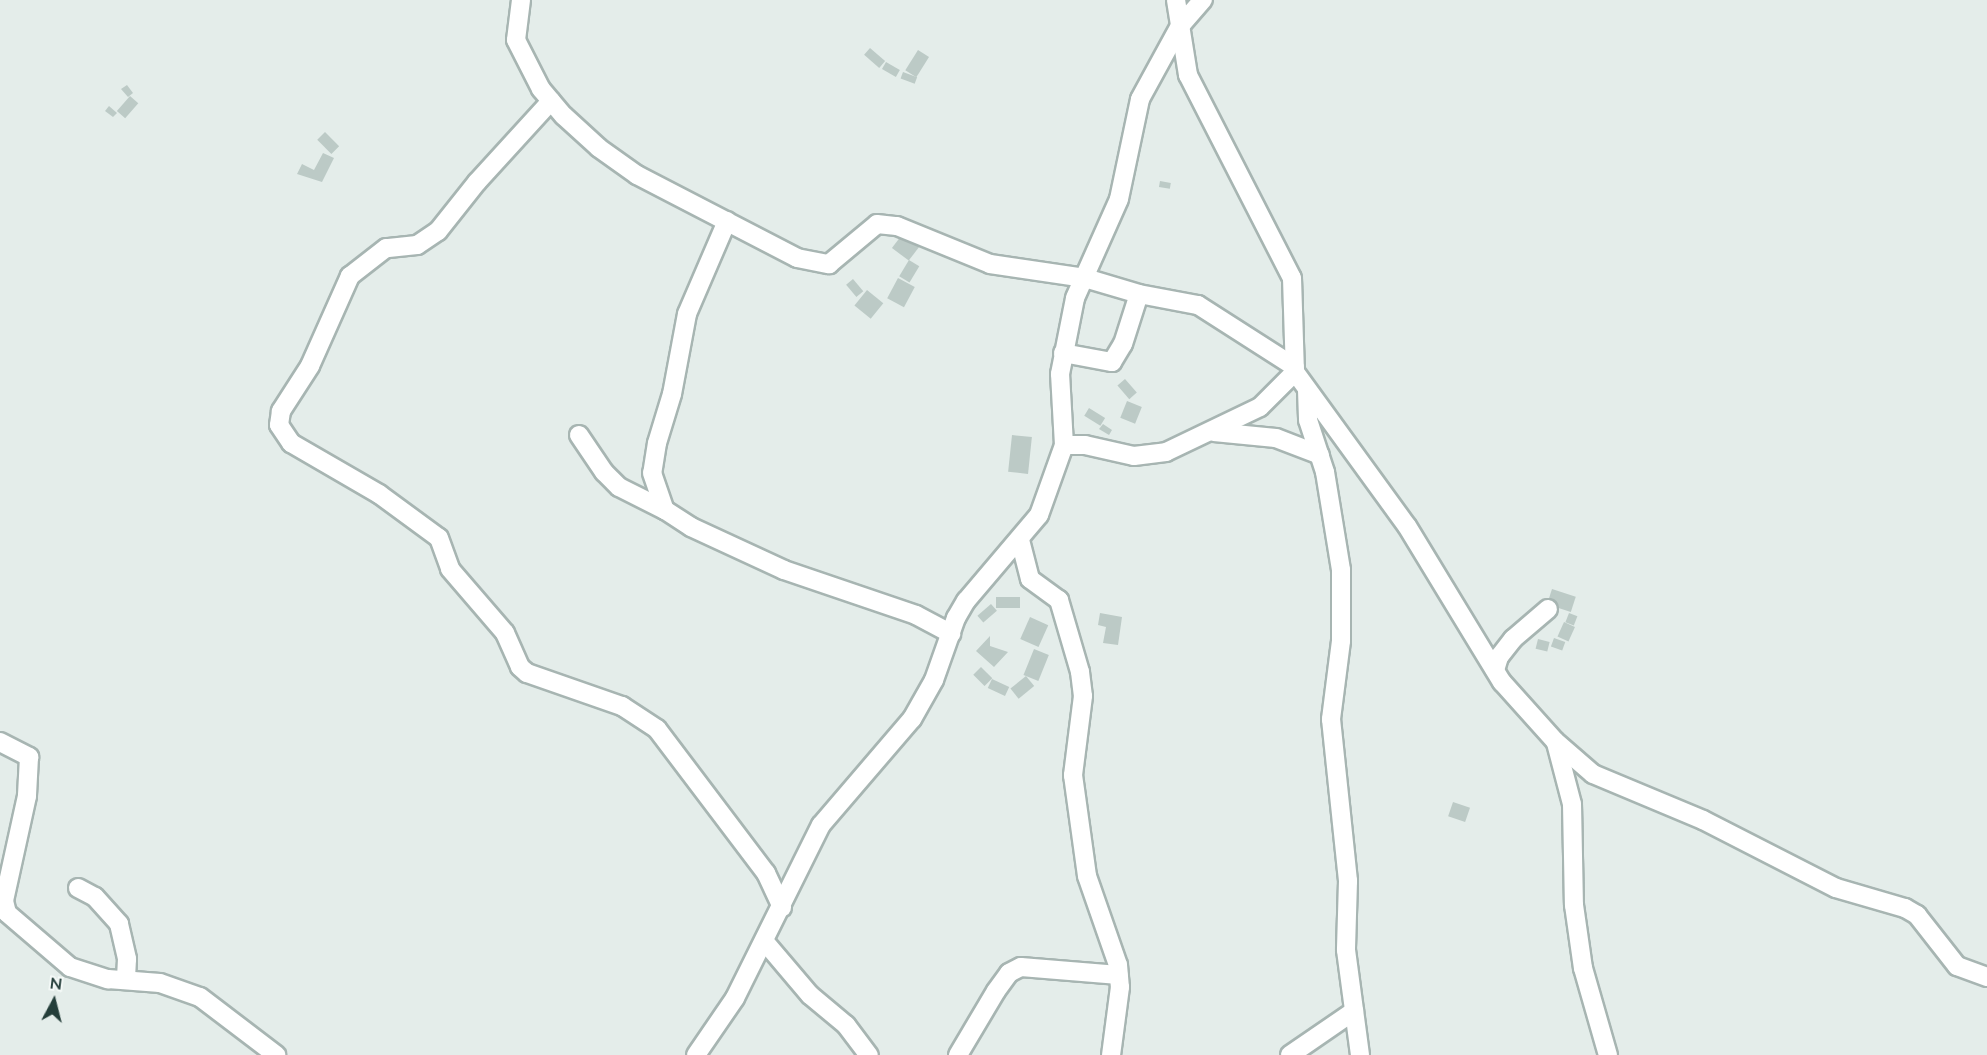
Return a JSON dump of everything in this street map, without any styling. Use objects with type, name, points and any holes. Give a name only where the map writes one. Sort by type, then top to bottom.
[{"type":"street","points":[[521,0],[516,40],[531,73],[550,101],[599,148],[637,175],[797,258],[829,264],[877,224],[897,226],[990,264],[1085,278],[1139,294],[1198,304],[1295,369],[1307,390],[1407,526],[1495,670],[1555,741],[1612,784],[1703,820],[1836,888],[1905,908],[1917,915],[1957,966],[1987,977]]},
{"type":"street","points":[[1064,445],[1085,445],[1149,457],[1206,431],[1231,424],[1260,407],[1295,369],[1292,278],[1188,75],[1176,0]]},
{"type":"street","points":[[696,1055],[735,998],[782,908],[821,825],[912,719],[934,680],[966,601],[1020,540],[1048,495],[1064,445],[1063,353],[1075,298],[1119,199],[1140,99],[1180,26],[1203,0]]},
{"type":"street","points":[[550,101],[477,182],[438,231],[417,245],[386,248],[351,276],[310,366],[281,411],[279,425],[291,443],[320,456],[380,494],[439,538],[450,569],[505,633],[520,667],[527,673],[622,706],[657,729],[766,873],[782,908]]},
{"type":"street","points":[[665,510],[652,473],[657,443],[672,394],[687,314],[727,221]]},
{"type":"street","points":[[1063,353],[1112,362],[1123,344],[1139,294]]},
{"type":"street","points":[[1307,390],[1308,420],[1320,455],[1338,534],[1341,570],[1341,641],[1331,719],[1348,881],[1346,950],[1360,1055]]},
{"type":"street","points":[[1206,431],[1275,438],[1320,455]]},
{"type":"street","points":[[579,435],[604,472],[619,487],[665,510],[691,527],[784,570],[905,611],[951,634]]},
{"type":"street","points":[[1020,540],[1022,558],[1030,579],[1059,600],[1080,672],[1083,696],[1073,775],[1087,876],[1119,975],[1111,1055]]},
{"type":"street","points":[[1495,670],[1499,657],[1513,639],[1548,609]]},
{"type":"street","points":[[1555,741],[1572,804],[1574,905],[1583,968],[1608,1055]]},
{"type":"street","points":[[0,742],[29,757],[27,796],[2,906],[28,934],[70,967],[108,979],[160,983],[200,997],[276,1055]]},
{"type":"street","points":[[78,888],[95,897],[119,924],[126,949],[126,980]]},
{"type":"street","points":[[765,942],[810,995],[846,1024],[869,1055]]},
{"type":"street","points":[[958,1055],[996,991],[1009,973],[1021,967],[1119,975]]},
{"type":"street","points":[[1290,1055],[1354,1011]]},
{"type":"building","points":[[870,48],[885,61],[879,68],[864,55]]},
{"type":"building","points":[[918,50],[929,57],[916,77],[905,70]]},
{"type":"building","points":[[886,62],[900,70],[896,77],[882,69]]},
{"type":"building","points":[[903,72],[917,77],[915,84],[901,79]]},
{"type":"building","points":[[127,85],[133,93],[128,97],[121,89]]},
{"type":"building","points":[[130,96],[138,103],[125,118],[117,111]]},
{"type":"building","points":[[109,106],[117,113],[113,117],[105,111]]},
{"type":"building","points":[[325,132],[339,146],[331,154],[317,140]]},
{"type":"building","points":[[323,153],[334,158],[322,182],[297,174],[302,164],[314,170]]},
{"type":"building","points":[[1160,181],[1171,183],[1170,189],[1159,187]]},
{"type":"building","points":[[904,232],[921,245],[909,261],[892,248]]},
{"type":"building","points":[[909,260],[919,266],[910,282],[899,276]]},
{"type":"building","points":[[898,278],[915,287],[904,307],[887,298]]},
{"type":"building","points":[[853,279],[863,291],[856,297],[846,285]]},
{"type":"building","points":[[867,290],[883,303],[871,319],[854,306]]},
{"type":"building","points":[[1125,379],[1137,393],[1129,399],[1117,386]]},
{"type":"building","points":[[1127,401],[1142,407],[1135,424],[1120,418]]},
{"type":"building","points":[[1089,408],[1105,418],[1100,426],[1084,416]]},
{"type":"building","points":[[1103,424],[1112,430],[1109,435],[1099,429]]},
{"type":"building","points":[[1012,435],[1032,437],[1028,474],[1008,472]]},
{"type":"building","points":[[1552,589],[1576,597],[1571,612],[1547,604]]},
{"type":"building","points":[[996,597],[1020,597],[1020,608],[996,608]]},
{"type":"building","points":[[991,604],[997,611],[983,623],[977,616]]},
{"type":"building","points":[[1100,613],[1122,617],[1118,645],[1103,643],[1106,627],[1098,625]]},
{"type":"building","points":[[1569,613],[1577,616],[1574,626],[1565,622]]},
{"type":"building","points":[[1030,617],[1048,625],[1039,647],[1020,639]]},
{"type":"building","points":[[1564,622],[1575,627],[1568,641],[1557,637]]},
{"type":"building","points":[[990,636],[990,646],[1008,652],[994,667],[976,651]]},
{"type":"building","points":[[1554,638],[1565,642],[1562,651],[1551,646]]},
{"type":"building","points":[[1538,639],[1550,642],[1547,652],[1536,649]]},
{"type":"building","points":[[1034,649],[1049,655],[1038,681],[1024,675]]},
{"type":"building","points":[[981,667],[992,678],[985,686],[973,675]]},
{"type":"building","points":[[1026,676],[1034,686],[1019,699],[1010,689]]},
{"type":"building","points":[[992,679],[1009,687],[1005,696],[988,688]]},
{"type":"building","points":[[1453,802],[1470,808],[1465,822],[1448,816]]}]
